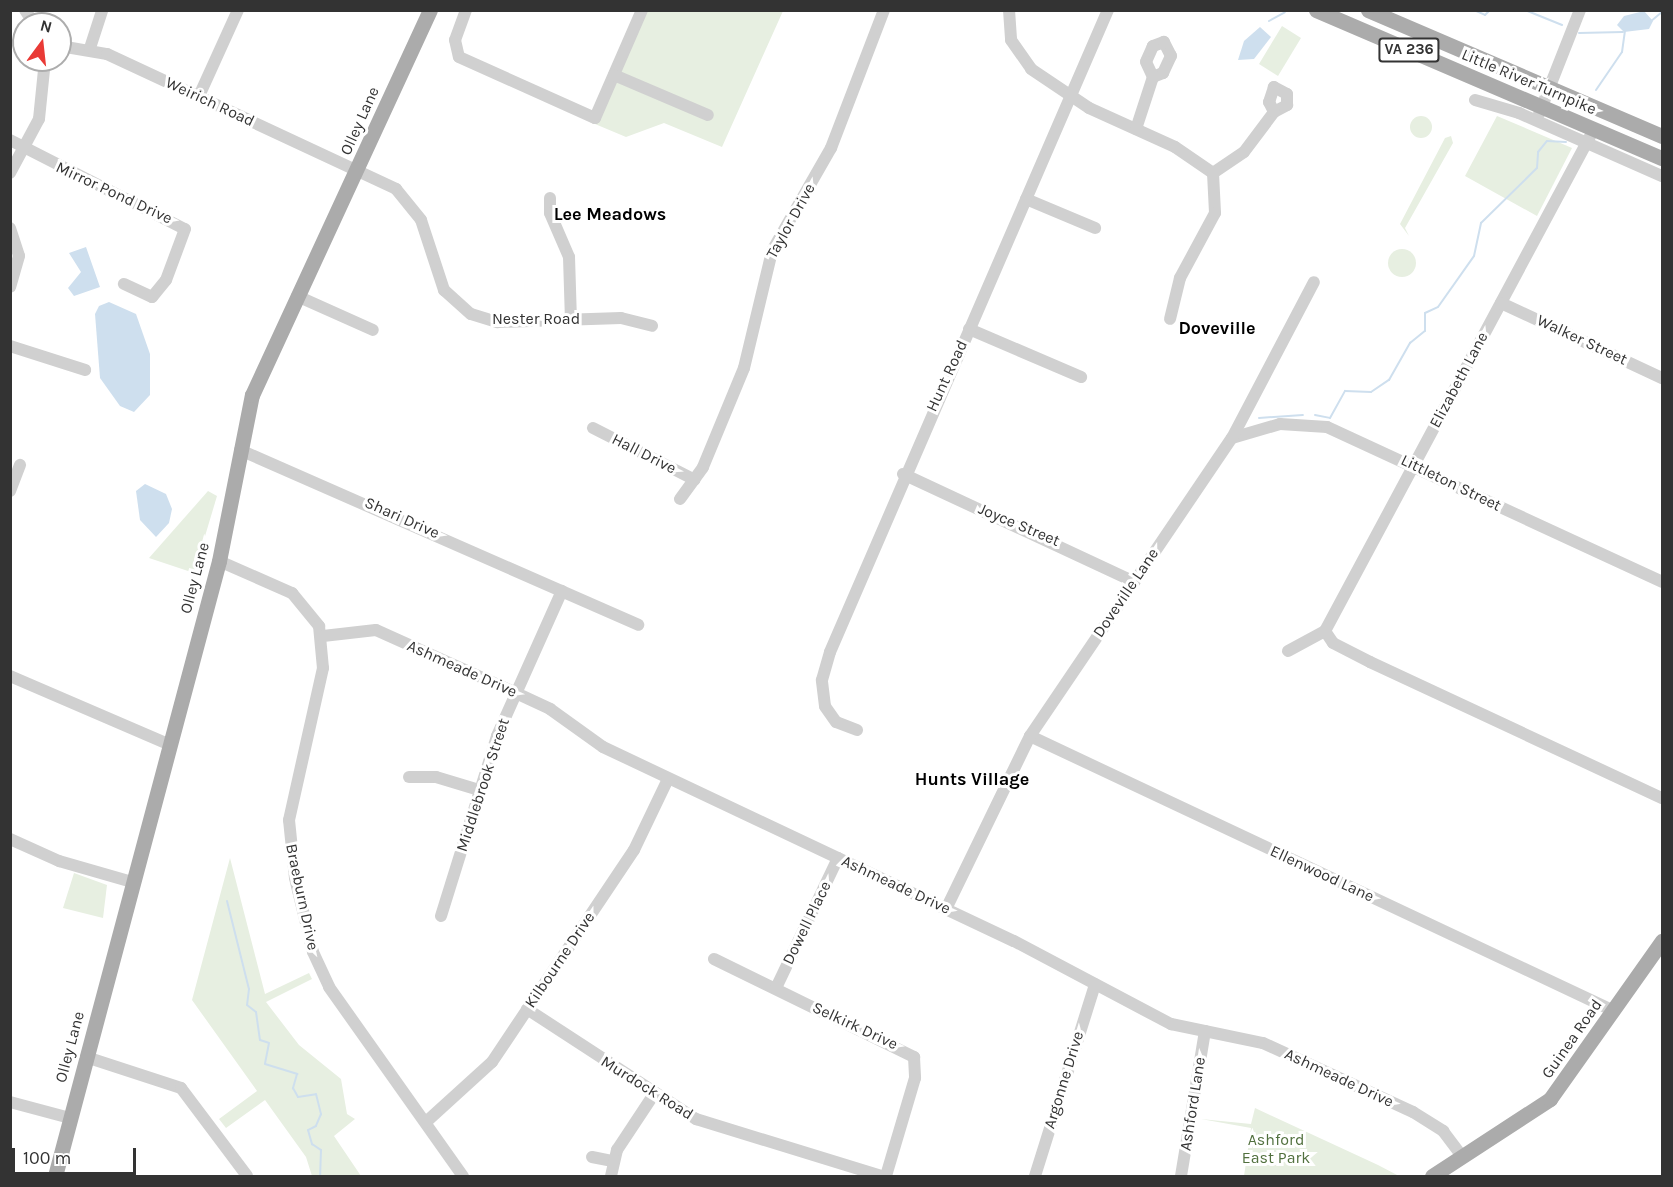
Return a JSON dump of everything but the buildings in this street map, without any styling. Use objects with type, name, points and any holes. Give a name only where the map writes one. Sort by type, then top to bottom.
[{"type":"main road","name":"Olley Lane","points":[[55,1176],[168,744],[219,561],[252,395],[430,10]]},
{"type":"main road","name":"Little River Turnpike","points":[[1316,10],[1539,114],[1594,129],[1662,158]]},
{"type":"main road","name":"Little River Turnpike","points":[[1368,10],[1662,136]]},
{"type":"main road","name":"Guinea Road","points":[[1432,1176],[1550,1099],[1662,941]]},
{"type":"street","points":[[90,48],[102,10]]},
{"type":"street","points":[[199,96],[238,10]]},
{"type":"street","points":[[466,10],[455,40],[459,57],[595,118],[642,10]]},
{"type":"street","name":"Taylor Drive","points":[[680,499],[695,480],[744,368],[772,251],[831,148],[884,10]]},
{"type":"street","points":[[1009,10],[1011,40],[1022,60],[1072,96],[1213,173]]},
{"type":"street","name":"Hunt Road","points":[[857,730],[829,715],[822,680],[903,474],[1072,96],[1108,10]]},
{"type":"street","points":[[1539,114],[1580,10]]},
{"type":"street","name":"Weirich Road","points":[[72,47],[90,48],[358,169]]},
{"type":"street","points":[[10,173],[26,149],[43,106],[44,72]]},
{"type":"street","points":[[614,75],[708,115]]},
{"type":"street","points":[[1136,129],[1153,77]]},
{"type":"street","points":[[1475,100],[1539,114],[1587,144],[1662,176]]},
{"type":"street","points":[[1213,173],[1244,152],[1274,112]]},
{"type":"street","name":"Elizabeth Lane","points":[[1325,631],[1594,129]]},
{"type":"street","name":"Mirror Pond Drive","points":[[10,141],[184,229],[166,280],[152,297],[124,284]]},
{"type":"street","name":"Nester Road","points":[[358,169],[396,189],[413,207],[440,282],[464,310],[498,322],[621,318],[652,326]]},
{"type":"street","points":[[1170,319],[1180,278],[1215,213],[1213,173]]},
{"type":"street","points":[[550,198],[550,213],[569,257],[571,319]]},
{"type":"street","points":[[1026,199],[1095,228]]},
{"type":"street","points":[[10,228],[19,256],[10,288]]},
{"type":"street","name":"Doveville Lane","points":[[946,909],[1030,736],[1132,581],[1232,438],[1314,282]]},
{"type":"street","points":[[297,296],[373,330]]},
{"type":"street","name":"Walker Street","points":[[1501,303],[1662,378]]},
{"type":"street","points":[[969,329],[1081,377]]},
{"type":"street","points":[[10,346],[86,370]]},
{"type":"street","name":"Littleton Street","points":[[1232,438],[1280,424],[1316,424],[1413,465],[1662,582]]},
{"type":"street","name":"Hall Drive","points":[[593,428],[695,480]]},
{"type":"street","name":"Shari Drive","points":[[240,450],[638,625]]},
{"type":"street","points":[[10,491],[20,465]]},
{"type":"street","name":"Joyce Street","points":[[903,474],[1132,581]]},
{"type":"street","name":"Braeburn Drive","points":[[219,561],[292,593],[308,608],[322,636],[323,668],[290,802],[294,878],[324,979],[464,1176]]},
{"type":"street","name":"Middlebrook Street","points":[[441,916],[480,790],[516,693],[562,591]]},
{"type":"street","name":"Ashmeade Drive","points":[[322,636],[376,630],[516,693],[603,747],[946,909],[1171,1024],[1263,1043],[1413,1112],[1443,1131],[1462,1156]]},
{"type":"street","points":[[1288,651],[1325,631],[1333,643],[1370,662],[1662,798]]},
{"type":"street","points":[[10,676],[168,744]]},
{"type":"street","name":"Ellenwood Lane","points":[[1030,736],[1614,1011]]},
{"type":"street","points":[[409,777],[443,779],[480,790]]},
{"type":"street","name":"Kilbourne Drive","points":[[426,1122],[480,1076],[634,850],[668,779]]},
{"type":"street","points":[[10,839],[59,861],[132,882]]},
{"type":"street","name":"Dowell Place","points":[[776,988],[838,858]]},
{"type":"street","name":"Selkirk Drive","points":[[714,959],[921,1057],[883,1176]]},
{"type":"street","name":"Argonne Drive","points":[[1035,1176],[1095,984]]},
{"type":"street","name":"Murdock Road","points":[[527,1009],[654,1094],[709,1124],[883,1176]]},
{"type":"street","name":"Ashford Lane","points":[[1181,1176],[1205,1031]]},
{"type":"street","points":[[86,1057],[181,1088],[247,1176]]},
{"type":"street","points":[[610,1176],[612,1161],[654,1094]]},
{"type":"street","points":[[10,1102],[70,1118]]},
{"type":"street","points":[[592,1157],[612,1161]]},
{"type":"green space","points":[[644,11],[783,11],[722,147],[664,123],[626,137],[595,124]]},
{"type":"green space","points":[[1282,26],[1301,38],[1278,76],[1259,64]]},
{"type":"green space","points":[[1421,116],[1429,119],[1432,127],[1429,135],[1421,138],[1413,135],[1410,127],[1413,119]]},
{"type":"green space","points":[[1497,116],[1572,148],[1537,216],[1465,176]]},
{"type":"green space","points":[[1451,136],[1453,143],[1405,228],[1409,236],[1400,224],[1445,138]]},
{"type":"green space","points":[[1402,249],[1412,253],[1416,263],[1412,273],[1402,277],[1392,273],[1388,263],[1392,253]]},
{"type":"green space","points":[[208,491],[217,496],[194,573],[149,558]]},
{"type":"green space","points":[[230,858],[265,994],[309,973],[312,979],[266,1002],[299,1045],[341,1079],[347,1114],[355,1119],[334,1136],[361,1176],[312,1176],[306,1157],[265,1100],[226,1128],[219,1119],[257,1091],[192,1000]]},
{"type":"green space","points":[[74,873],[107,885],[103,918],[63,908]]},
{"type":"green space","name":"Ashford East Park","points":[[1255,1108],[1399,1176],[1244,1176],[1251,1128],[1201,1119],[1251,1124]]},
{"type":"water","points":[[1644,11],[1653,21],[1649,29],[1624,32],[1617,25],[1624,16]]},
{"type":"water","points":[[1260,27],[1271,37],[1254,59],[1238,60],[1244,41]]},
{"type":"water","points":[[86,247],[100,287],[74,296],[68,288],[81,272],[69,253]]},
{"type":"water","points":[[109,302],[136,314],[150,354],[150,395],[134,412],[120,406],[100,378],[95,314],[99,306]]},
{"type":"water","points":[[145,484],[166,494],[172,509],[169,523],[156,537],[140,520],[136,491]]},
{"type":"waterway","points":[[1474,10],[1485,15],[1490,10]]},
{"type":"waterway","points":[[1525,10],[1562,25]]},
{"type":"waterway","points":[[1269,21],[1285,12]]},
{"type":"waterway","points":[[1650,22],[1662,12]]},
{"type":"waterway","points":[[1596,90],[1622,52],[1625,31]]},
{"type":"waterway","points":[[1579,33],[1623,32]]},
{"type":"waterway","points":[[1315,415],[1330,418],[1345,391],[1371,392],[1389,380],[1410,343],[1425,331],[1425,313],[1438,307],[1474,256],[1481,223],[1537,168],[1538,152],[1547,141],[1566,142]]},
{"type":"waterway","points":[[1259,418],[1303,415]]},
{"type":"waterway","points":[[227,901],[249,989],[247,1005],[256,1012],[260,1040],[269,1043],[265,1064],[297,1074],[293,1088],[298,1097],[316,1094],[321,1114],[316,1126],[308,1130],[312,1144],[321,1150],[320,1176]]},
{"type":"district","name":"Lee Meadows","points":[[610,214]]},
{"type":"district","name":"Doveville","points":[[1217,328]]},
{"type":"district","name":"Hunts Village","points":[[972,779]]}]
